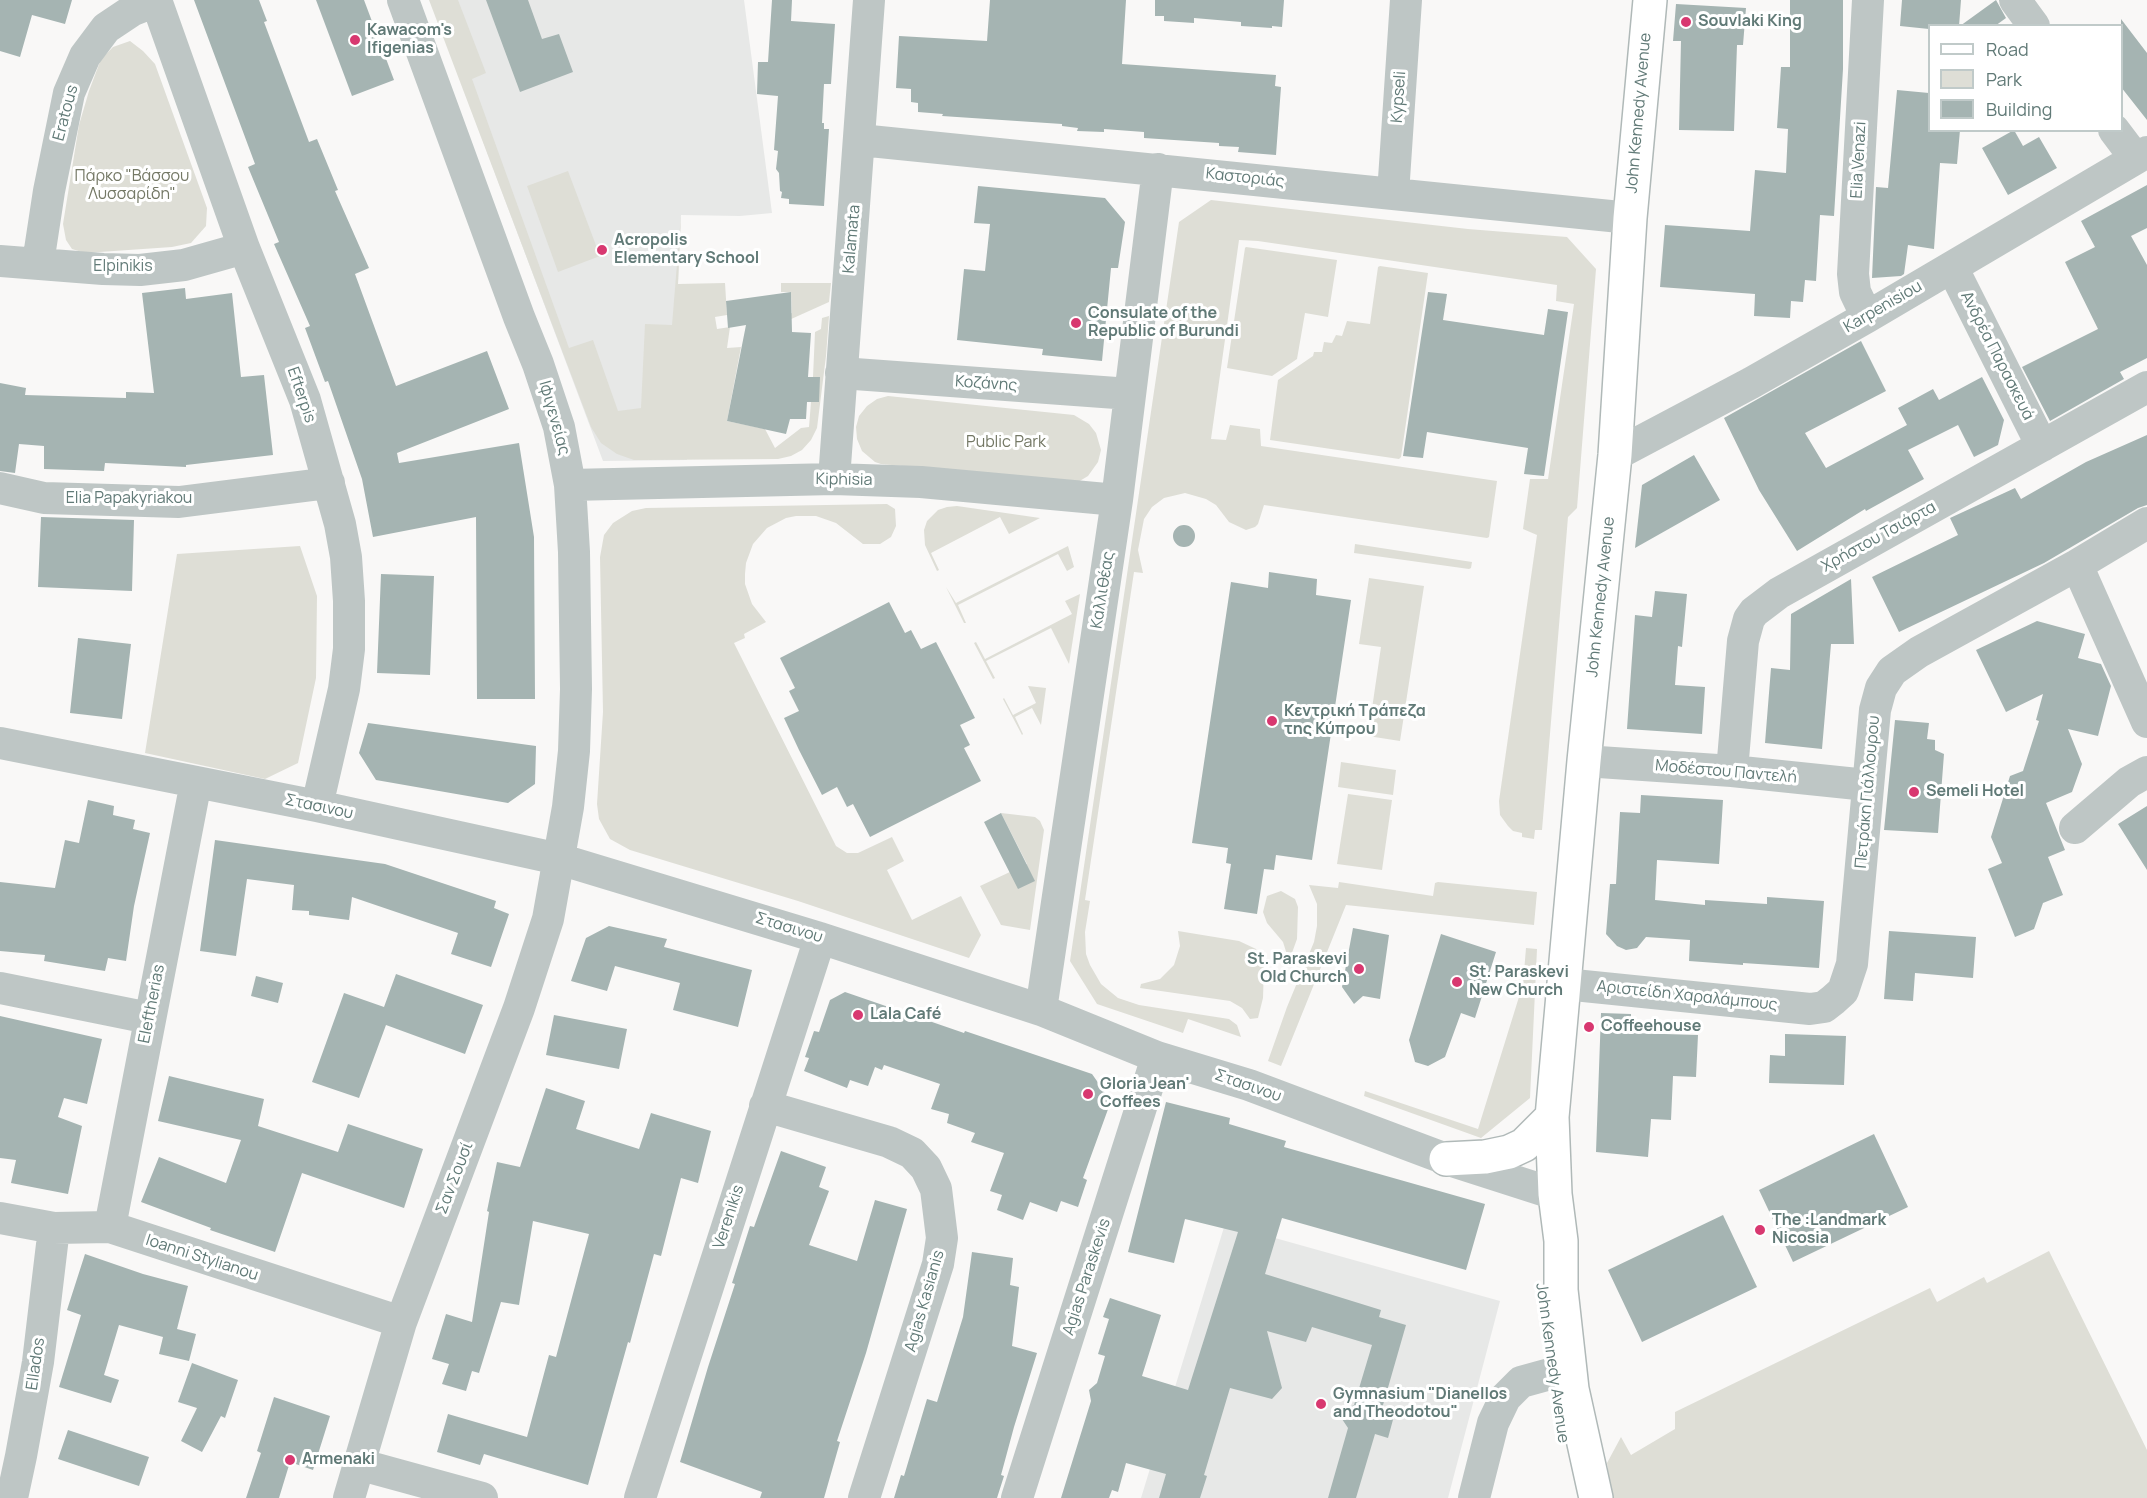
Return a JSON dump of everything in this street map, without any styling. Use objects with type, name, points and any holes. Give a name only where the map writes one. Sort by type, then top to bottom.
[{"type":"main road","name":"John Kennedy Avenue","points":[[1596,1498],[1572,1389],[1561,1290],[1561,1241],[1555,1194],[1552,1117],[1584,761],[1615,455],[1630,218],[1650,0]]},
{"type":"main road","points":[[1446,1159],[1485,1157],[1509,1152],[1524,1145],[1552,1117]]},
{"type":"main road","name":"John Kennedy Avenue","points":[[1555,1194],[1540,1231],[1539,1260],[1544,1333],[1550,1374],[1574,1498]]},
{"type":"street","name":"Ιφιγενείας","points":[[403,0],[560,427],[570,485],[574,552],[576,689],[571,785],[559,859]]},
{"type":"street","name":"Kalamata","points":[[834,479],[869,0]]},
{"type":"street","name":"Kypseli","points":[[1393,194],[1406,0]]},
{"type":"street","name":"Elia Venazi","points":[[1867,317],[1855,292],[1853,274],[1868,0]]},
{"type":"street","points":[[2015,0],[2033,24]]},
{"type":"street","name":"Efterpis","points":[[156,1],[244,248],[305,400],[340,524],[346,557],[349,649],[344,689],[317,806]]},
{"type":"street","name":"Eratous","points":[[38,263],[50,181],[69,93],[85,56],[106,28],[133,10],[156,1]]},
{"type":"street","points":[[2116,132],[2141,155]]},
{"type":"street","name":"Καστοριάς","points":[[860,140],[1630,218]]},
{"type":"street","name":"Karpenisiou","points":[[1615,455],[1722,399],[1867,317],[2141,155]]},
{"type":"street","name":"Καλλιθέας","points":[[1041,1010],[1117,500],[1158,169]]},
{"type":"street","name":"Elpinikis","points":[[0,261],[140,270],[184,265],[244,248]]},
{"type":"street","name":"Ανδρέα Παρασκευά","points":[[1952,267],[2042,446]]},
{"type":"street","name":"Κοζάνης","points":[[841,373],[1130,394]]},
{"type":"street","name":"Χρήστου Τσιάρτα","points":[[1732,771],[1743,641],[1749,619],[1754,612],[1779,593],[2147,387]]},
{"type":"street","name":"Kiphisia","points":[[570,485],[834,479],[921,482],[1117,500]]},
{"type":"street","name":"Elia Papakyriakou","points":[[0,488],[44,498],[179,502],[329,483]]},
{"type":"street","name":"Πετράκη Γιάλλουρου","points":[[1810,1009],[1824,1007],[1843,991],[1848,980],[1856,936],[1875,710],[1881,688],[1892,671],[1919,652],[2077,566],[2147,523]]},
{"type":"street","points":[[2077,566],[2147,722]]},
{"type":"street","name":"Στασινου","points":[[0,743],[317,806],[559,859],[820,938],[1041,1010],[1157,1057],[1249,1085],[1446,1159],[1555,1194]]},
{"type":"street","name":"Μοδέστου Παντελή","points":[[1584,761],[1732,771],[1867,785]]},
{"type":"street","points":[[2075,828],[2129,782],[2147,772]]},
{"type":"street","name":"Eleftherias","points":[[110,1227],[196,782]]},
{"type":"street","name":"Σαν Σουσί","points":[[349,1498],[401,1322],[519,1008],[548,919],[559,859]]},
{"type":"street","name":"Verenikis","points":[[640,1498],[820,938]]},
{"type":"street","name":"Αριστείδη Χαραλάμπους","points":[[1564,984],[1810,1009]]},
{"type":"street","points":[[0,988],[149,1018]]},
{"type":"street","name":"Agias Paraskevis","points":[[1017,1498],[1157,1057]]},
{"type":"street","name":"Agias Kasianis","points":[[765,1106],[889,1142],[912,1153],[926,1168],[936,1189],[942,1238],[938,1264],[864,1498]]},
{"type":"street","name":"Ioanni Stylianou","points":[[0,1218],[54,1228],[110,1227],[401,1322]]},
{"type":"street","name":"Ellados","points":[[12,1498],[11,1453],[38,1362],[54,1228]]},
{"type":"street","points":[[1474,1498],[1493,1423],[1505,1398],[1521,1383],[1550,1374]]},
{"type":"street","points":[[358,1464],[482,1498]]},
{"type":"shaded area","name":"Acropolis Elementary School","points":[[430,0],[744,0],[772,213],[740,216],[681,215],[678,285],[687,460],[603,461]]},
{"type":"shaded area","name":"Gymnasium \"Dianellos and Theodotou\"","points":[[1225,1224],[1500,1301],[1448,1498],[1141,1498]]},
{"type":"green space","points":[[429,0],[458,0],[486,73],[472,79],[569,348],[593,340],[618,411],[641,408],[645,324],[672,325],[681,215],[678,284],[725,283],[727,315],[715,317],[717,329],[730,327],[727,348],[741,347],[727,421],[765,429],[775,448],[801,428],[809,427],[811,402],[819,402],[813,377],[815,332],[821,329],[822,318],[829,316],[817,428],[811,440],[802,450],[778,459],[634,460],[617,454],[601,443],[591,427]]},
{"type":"green space","name":"Πάρκο \"Βάσσου Λυσσαρίδη\"","points":[[130,41],[155,64],[207,208],[206,226],[191,243],[172,247],[85,253],[72,249],[66,240],[63,224],[79,125],[101,59],[113,47]]},
{"type":"green space","points":[[568,171],[600,256],[558,272],[527,186]]},
{"type":"green space","points":[[1211,200],[1468,229],[1567,237],[1596,269],[1577,508],[1568,517],[1542,830],[1535,830],[1534,839],[1522,837],[1522,833],[1513,831],[1508,826],[1500,815],[1499,801],[1537,535],[1523,529],[1530,479],[1548,479],[1574,304],[1556,301],[1557,285],[1239,240],[1211,439],[1226,440],[1230,425],[1260,429],[1261,446],[1497,481],[1487,538],[1264,505],[1258,524],[1246,530],[1229,522],[1216,505],[1206,499],[1185,493],[1164,498],[1152,507],[1144,519],[1138,550],[1143,573],[1134,572],[1085,900],[1090,901],[1085,932],[1086,954],[1101,984],[1118,998],[1139,1005],[1229,1019],[1237,1025],[1241,1037],[1188,1019],[1183,1033],[1097,1004],[1070,961],[1179,222]]},
{"type":"green space","points":[[1246,247],[1337,260],[1328,317],[1305,313],[1297,359],[1272,376],[1227,368]]},
{"type":"green space","points":[[1378,267],[1428,273],[1401,457],[1399,459],[1270,440],[1278,380],[1313,356],[1314,352],[1322,352],[1324,342],[1332,343],[1336,335],[1342,336],[1347,321],[1370,324]]},
{"type":"green space","points":[[781,283],[831,283],[829,302],[789,320],[786,314],[792,313],[791,292],[781,292]]},
{"type":"green space","name":"Public Park","points":[[888,396],[1074,415],[1089,424],[1096,433],[1101,450],[1098,462],[1088,476],[1078,482],[881,464],[862,451],[857,439],[856,427],[859,416],[867,406],[877,399]]},
{"type":"green space","points":[[887,504],[895,509],[896,526],[891,537],[880,544],[863,544],[836,523],[816,516],[786,518],[767,528],[753,544],[746,563],[745,574],[745,584],[752,604],[766,622],[744,634],[745,638],[734,643],[836,846],[847,853],[858,853],[892,837],[904,861],[887,870],[912,920],[961,896],[981,935],[969,958],[798,901],[630,850],[610,839],[599,819],[597,804],[603,712],[600,557],[604,535],[613,523],[632,511],[646,508]]},
{"type":"green space","points":[[957,506],[1040,518],[1009,534],[1000,517],[931,553],[939,570],[937,571],[925,545],[924,530],[927,521],[938,510]]},
{"type":"green space","points":[[1355,544],[1472,562],[1471,568],[1354,553]]},
{"type":"green space","points":[[300,546],[317,596],[316,678],[298,763],[265,779],[145,753],[177,554]]},
{"type":"green space","points":[[1068,546],[1074,567],[1067,571],[1058,554],[958,605],[966,623],[964,623],[946,587],[956,603]]},
{"type":"green space","points":[[1369,578],[1424,586],[1400,741],[1368,736],[1381,647],[1359,644]]},
{"type":"green space","points":[[1080,594],[1069,664],[1051,628],[986,661],[995,678],[993,679],[974,643],[976,642],[985,659],[1072,614],[1065,601]]},
{"type":"green space","points":[[1028,686],[1046,688],[1041,725],[1032,708],[1015,717],[1022,735],[1003,699],[1013,715],[1036,703]]},
{"type":"green space","points":[[1341,762],[1396,770],[1393,795],[1338,787]]},
{"type":"green space","points":[[1348,794],[1392,800],[1382,870],[1337,864]]},
{"type":"green space","points":[[1001,813],[1035,817],[1040,821],[1044,830],[1030,930],[1001,925],[980,886],[1027,864]]},
{"type":"green space","points":[[1339,882],[1433,896],[1435,883],[1438,882],[1537,892],[1534,925],[1346,905],[1281,1066],[1268,1061],[1314,942],[1317,926],[1317,904],[1309,885],[1338,888]]},
{"type":"green space","points":[[1281,891],[1295,899],[1298,907],[1297,939],[1289,961],[1283,942],[1267,923],[1263,912],[1267,896]]},
{"type":"green space","points":[[1178,931],[1239,941],[1256,949],[1264,966],[1263,998],[1258,1018],[1250,1019],[1242,1008],[1230,1001],[1140,988],[1141,984],[1160,979],[1174,965],[1180,946]]},
{"type":"green space","points":[[1526,948],[1537,949],[1530,1098],[1481,1138],[1364,1096],[1365,1091],[1478,1129],[1523,984]]},
{"type":"green space","points":[[2049,1251],[2147,1450],[2147,1498],[1612,1498],[1607,1463],[1621,1437],[1631,1455],[1675,1429],[1675,1412],[1930,1288],[1937,1302],[1984,1277],[1987,1283]]},
{"type":"building","points":[[0,0],[72,0],[65,24],[32,15],[20,57],[0,51]]},
{"type":"building","points":[[194,0],[259,0],[267,21],[264,22],[309,142],[317,139],[338,190],[335,191],[369,268],[355,274],[396,386],[487,351],[509,409],[397,453],[399,463],[519,443],[534,537],[535,699],[477,699],[476,517],[373,537],[362,479],[328,381],[325,382],[305,328],[310,326],[274,244],[279,242],[248,167],[255,164]]},
{"type":"building","name":"Kawacom's Ifigenias","points":[[316,0],[364,0],[394,80],[352,96]]},
{"type":"building","points":[[486,0],[528,0],[542,39],[559,34],[573,72],[520,92]]},
{"type":"building","points":[[772,0],[792,0],[791,21],[835,24],[831,84],[824,84],[822,123],[824,123],[824,129],[829,129],[824,206],[789,204],[789,199],[781,198],[779,173],[776,169],[778,151],[774,150],[778,96],[757,94],[758,62],[768,62]]},
{"type":"building","points":[[990,0],[1126,0],[1122,64],[1276,75],[1275,86],[1281,87],[1276,155],[1238,152],[1239,147],[1219,146],[1219,143],[1144,138],[1144,132],[1104,129],[1104,132],[1077,131],[1078,128],[1062,126],[1062,124],[942,116],[943,114],[918,112],[918,103],[911,102],[911,89],[896,88],[899,36],[987,41]]},
{"type":"building","points":[[1155,0],[1284,0],[1282,27],[1241,26],[1241,22],[1194,18],[1194,23],[1164,21],[1164,16],[1155,16]]},
{"type":"building","points":[[1790,0],[1843,0],[1843,69],[1834,216],[1820,215],[1816,281],[1805,280],[1803,302],[1791,301],[1790,318],[1754,316],[1755,294],[1660,287],[1665,225],[1750,231],[1755,170],[1786,173],[1788,129],[1777,128],[1781,67],[1790,67]]},
{"type":"building","points":[[1902,0],[1961,0],[1959,24],[1928,24],[1928,29],[1900,26]]},
{"type":"building","points":[[1996,0],[2006,18],[1998,24],[1963,24]]},
{"type":"building","points":[[1676,4],[1746,8],[1743,45],[1737,45],[1734,131],[1679,130],[1681,41],[1673,41]]},
{"type":"building","points":[[2121,19],[2147,53],[2147,120],[2123,90],[2123,24],[2121,24]]},
{"type":"building","points":[[1897,90],[1928,93],[1928,132],[1960,132],[1957,164],[1940,163],[1934,249],[1908,245],[1904,274],[1872,278],[1876,187],[1888,188]]},
{"type":"building","points":[[2010,132],[2015,132],[2023,146],[2039,137],[2057,168],[2008,195],[1982,148]]},
{"type":"building","points":[[2147,185],[2147,228],[2131,236],[2147,265],[2147,358],[2120,372],[2124,379],[2050,421],[2022,367],[2098,329],[2065,262],[2095,247],[2081,221]]},
{"type":"building","points":[[978,186],[1105,198],[1125,222],[1118,268],[1111,268],[1102,361],[1042,355],[1043,349],[957,340],[964,269],[985,271],[990,224],[974,223]]},
{"type":"building","points":[[185,288],[186,299],[232,293],[241,377],[264,375],[273,455],[186,465],[186,467],[105,463],[104,471],[44,469],[44,446],[19,444],[15,473],[0,471],[0,383],[26,388],[25,395],[126,398],[126,392],[154,393],[142,293]]},
{"type":"building","points":[[791,292],[792,332],[811,333],[808,377],[820,377],[819,402],[807,402],[806,419],[790,419],[786,434],[727,421],[746,325],[728,328],[726,301]]},
{"type":"building","points":[[1428,292],[1447,294],[1443,320],[1544,335],[1548,309],[1568,312],[1544,476],[1524,474],[1528,448],[1427,432],[1423,458],[1403,456]]},
{"type":"building","points":[[1861,341],[1886,391],[1805,433],[1826,468],[1907,425],[1898,408],[1933,389],[1939,400],[1982,377],[2004,420],[1998,445],[1974,457],[1958,425],[1908,450],[1924,479],[1866,511],[1865,509],[1797,551],[1759,490],[1724,418]]},
{"type":"building","points":[[2147,435],[2147,505],[2138,508],[2044,563],[1899,632],[1872,577],[1958,535],[1950,518],[2015,488],[2021,499],[2086,462]]},
{"type":"building","points":[[1694,455],[1720,500],[1635,548],[1642,485]]},
{"type":"building","points":[[41,517],[134,520],[132,591],[38,587]]},
{"type":"building","points":[[1184,525],[1194,532],[1195,536],[1188,546],[1184,547],[1174,540],[1173,536],[1180,526]]},
{"type":"building","name":"Κεντρική Τράπεζα της Κύπρου","points":[[1269,572],[1317,579],[1316,595],[1351,600],[1312,860],[1276,855],[1274,870],[1264,869],[1257,914],[1224,909],[1231,864],[1226,863],[1228,848],[1192,843],[1231,582],[1268,588]]},
{"type":"building","points":[[381,574],[434,576],[430,675],[377,673]]},
{"type":"building","points":[[1851,579],[1854,644],[1831,644],[1822,749],[1765,743],[1771,668],[1790,670],[1791,614]]},
{"type":"building","points":[[1655,591],[1687,594],[1682,647],[1678,646],[1675,685],[1705,687],[1702,734],[1627,729],[1635,615],[1652,617]]},
{"type":"building","points":[[889,602],[905,633],[911,630],[921,649],[936,642],[952,673],[975,718],[960,725],[970,745],[964,748],[981,781],[870,837],[853,804],[847,807],[837,787],[822,795],[799,750],[784,718],[799,711],[789,691],[795,688],[780,658]]},
{"type":"building","points":[[2037,621],[2085,634],[2078,658],[2101,664],[2111,686],[2098,736],[2068,729],[2082,764],[2072,792],[2046,803],[2065,850],[2048,857],[2063,895],[2043,903],[2034,929],[2015,937],[1988,869],[2002,863],[1991,837],[2010,776],[2023,771],[2039,721],[2036,720],[2043,694],[2006,712],[1976,650]]},
{"type":"building","points":[[78,638],[131,644],[122,719],[70,713]]},
{"type":"building","name":"Semeli Hotel","points":[[1895,720],[1929,723],[1927,739],[1935,740],[1935,750],[1944,754],[1938,833],[1884,830]]},
{"type":"building","points":[[368,723],[536,746],[535,784],[508,803],[376,780],[359,753]]},
{"type":"building","points":[[1641,795],[1723,800],[1719,864],[1657,860],[1655,900],[1705,905],[1705,900],[1767,904],[1767,897],[1824,901],[1819,968],[1689,961],[1690,940],[1646,937],[1637,948],[1626,950],[1617,946],[1606,934],[1610,884],[1616,884],[1620,812],[1640,813]]},
{"type":"building","points":[[88,800],[114,806],[113,815],[135,820],[133,829],[150,833],[134,906],[126,961],[108,958],[105,971],[44,961],[45,955],[0,951],[0,882],[55,888],[65,840],[79,843]]},
{"type":"building","points":[[2147,806],[2147,870],[2118,824]]},
{"type":"building","points":[[1001,813],[1035,881],[1018,889],[984,822]]},
{"type":"building","points":[[215,840],[385,864],[496,901],[494,908],[509,914],[491,967],[451,954],[458,933],[352,897],[349,920],[309,915],[309,911],[292,910],[294,885],[247,879],[236,956],[200,951]]},
{"type":"building","points":[[609,926],[667,939],[664,947],[752,970],[738,1027],[673,1010],[680,983],[615,966],[607,991],[571,981],[586,938]]},
{"type":"building","points":[[1353,928],[1389,935],[1380,999],[1363,996],[1354,1004],[1342,987]]},
{"type":"building","points":[[1889,931],[1976,937],[1973,978],[1915,973],[1913,1001],[1884,999]]},
{"type":"building","name":"St. Paraskevi New Church","points":[[1441,934],[1496,952],[1475,1018],[1461,1013],[1445,1057],[1428,1066],[1415,1062],[1409,1040]]},
{"type":"building","points":[[396,974],[483,1005],[465,1054],[386,1025],[359,1098],[312,1082],[344,993],[384,1007]]},
{"type":"building","points":[[256,976],[283,983],[278,1003],[251,996]]},
{"type":"building","points":[[845,992],[1092,1074],[1111,1101],[1083,1178],[1087,1180],[1078,1207],[1061,1201],[1057,1212],[1030,1202],[1023,1220],[997,1210],[1002,1195],[990,1191],[1004,1153],[971,1142],[975,1133],[947,1123],[949,1114],[931,1109],[940,1084],[884,1065],[882,1070],[875,1067],[868,1086],[850,1080],[847,1088],[804,1071],[809,1058],[805,1057],[814,1031],[819,1032],[830,1000]]},
{"type":"building","points":[[1601,1013],[1631,1014],[1631,1033],[1698,1035],[1696,1077],[1673,1076],[1671,1120],[1651,1119],[1648,1157],[1596,1152]]},
{"type":"building","points":[[554,1015],[627,1029],[619,1069],[546,1055]]},
{"type":"building","points":[[0,1016],[102,1039],[87,1104],[64,1098],[58,1117],[82,1126],[68,1194],[11,1183],[16,1160],[0,1158]]},
{"type":"building","points":[[1785,1034],[1846,1036],[1844,1085],[1769,1083],[1770,1055],[1785,1056]]},
{"type":"building","points":[[169,1076],[264,1099],[258,1126],[338,1152],[348,1124],[423,1149],[404,1208],[302,1173],[275,1252],[210,1230],[211,1228],[141,1202],[159,1157],[226,1183],[241,1140],[158,1121]]},
{"type":"building","points":[[546,1088],[585,1101],[576,1129],[639,1149],[651,1113],[711,1131],[698,1183],[681,1178],[661,1256],[654,1254],[588,1485],[484,1454],[480,1465],[437,1452],[448,1414],[527,1437],[549,1355],[556,1357],[589,1234],[533,1221],[519,1305],[501,1302],[479,1373],[472,1371],[466,1391],[442,1384],[449,1364],[432,1359],[446,1314],[472,1322],[489,1212],[487,1211],[497,1162],[520,1167]]},
{"type":"building","points":[[1166,1102],[1230,1118],[1229,1124],[1286,1141],[1284,1147],[1485,1204],[1466,1270],[1282,1218],[1265,1274],[1381,1310],[1379,1317],[1406,1325],[1381,1412],[1394,1416],[1388,1438],[1375,1434],[1356,1498],[1328,1498],[1348,1428],[1338,1413],[1354,1405],[1372,1345],[1312,1327],[1306,1342],[1267,1331],[1282,1388],[1272,1399],[1230,1388],[1204,1475],[1207,1476],[1200,1498],[1159,1498],[1166,1474],[1126,1463],[1118,1492],[1112,1490],[1109,1498],[1061,1498],[1091,1401],[1089,1390],[1097,1383],[1105,1356],[1098,1354],[1109,1319],[1103,1317],[1110,1298],[1161,1315],[1142,1376],[1188,1390],[1238,1232],[1185,1219],[1174,1263],[1128,1252]]},
{"type":"building","points":[[1874,1134],[1908,1207],[1793,1262],[1759,1190]]},
{"type":"building","points":[[781,1151],[826,1167],[819,1187],[829,1191],[809,1245],[857,1261],[875,1200],[907,1209],[866,1353],[837,1441],[840,1442],[824,1498],[760,1498],[762,1492],[680,1462],[735,1284],[732,1283],[750,1226],[754,1227]]},
{"type":"building","points":[[1723,1215],[1757,1287],[1642,1342],[1608,1270]]},
{"type":"building","points":[[972,1252],[1013,1258],[1010,1285],[1019,1287],[1012,1346],[1037,1353],[1001,1475],[1004,1476],[997,1498],[894,1498],[901,1475],[904,1476],[927,1399],[937,1402],[963,1317]]},
{"type":"building","points":[[85,1254],[143,1274],[188,1286],[177,1329],[196,1334],[189,1361],[159,1354],[163,1337],[119,1325],[104,1375],[119,1380],[111,1403],[59,1387],[81,1315],[67,1310]]},
{"type":"building","points":[[192,1363],[238,1380],[225,1418],[221,1416],[202,1452],[181,1441],[197,1408],[178,1402]]},
{"type":"building","points":[[274,1397],[330,1416],[313,1470],[290,1462],[279,1498],[246,1498],[261,1453],[257,1451]]},
{"type":"building","points":[[68,1430],[149,1457],[139,1486],[58,1459]]},
{"type":"place","name":"Souvlaki King","points":[[1686,22]]},
{"type":"place","name":"Kawacom's Ifigenias","points":[[355,40]]},
{"type":"place","name":"Acropolis Elementary School","points":[[602,250]]},
{"type":"place","name":"Consulate of the Republic of Burundi","points":[[1076,323]]},
{"type":"place","name":"Κεντρική Τράπεζα της Κύπρου","points":[[1272,721]]},
{"type":"place","name":"Semeli Hotel","points":[[1914,792]]},
{"type":"place","name":"St. Paraskevi Old Church","points":[[1359,969]]},
{"type":"place","name":"St. Paraskevi New Church","points":[[1457,982]]},
{"type":"place","name":"Lala Café","points":[[858,1015]]},
{"type":"place","name":"Coffeehouse","points":[[1589,1027]]},
{"type":"place","name":"Gloria Jean' Coffees","points":[[1088,1094]]},
{"type":"place","name":"The :Landmark Nicosia","points":[[1760,1230]]},
{"type":"place","name":"Gymnasium \"Dianellos and Theodotou\"","points":[[1321,1404]]},
{"type":"place","name":"Armenaki","points":[[290,1460]]}]
